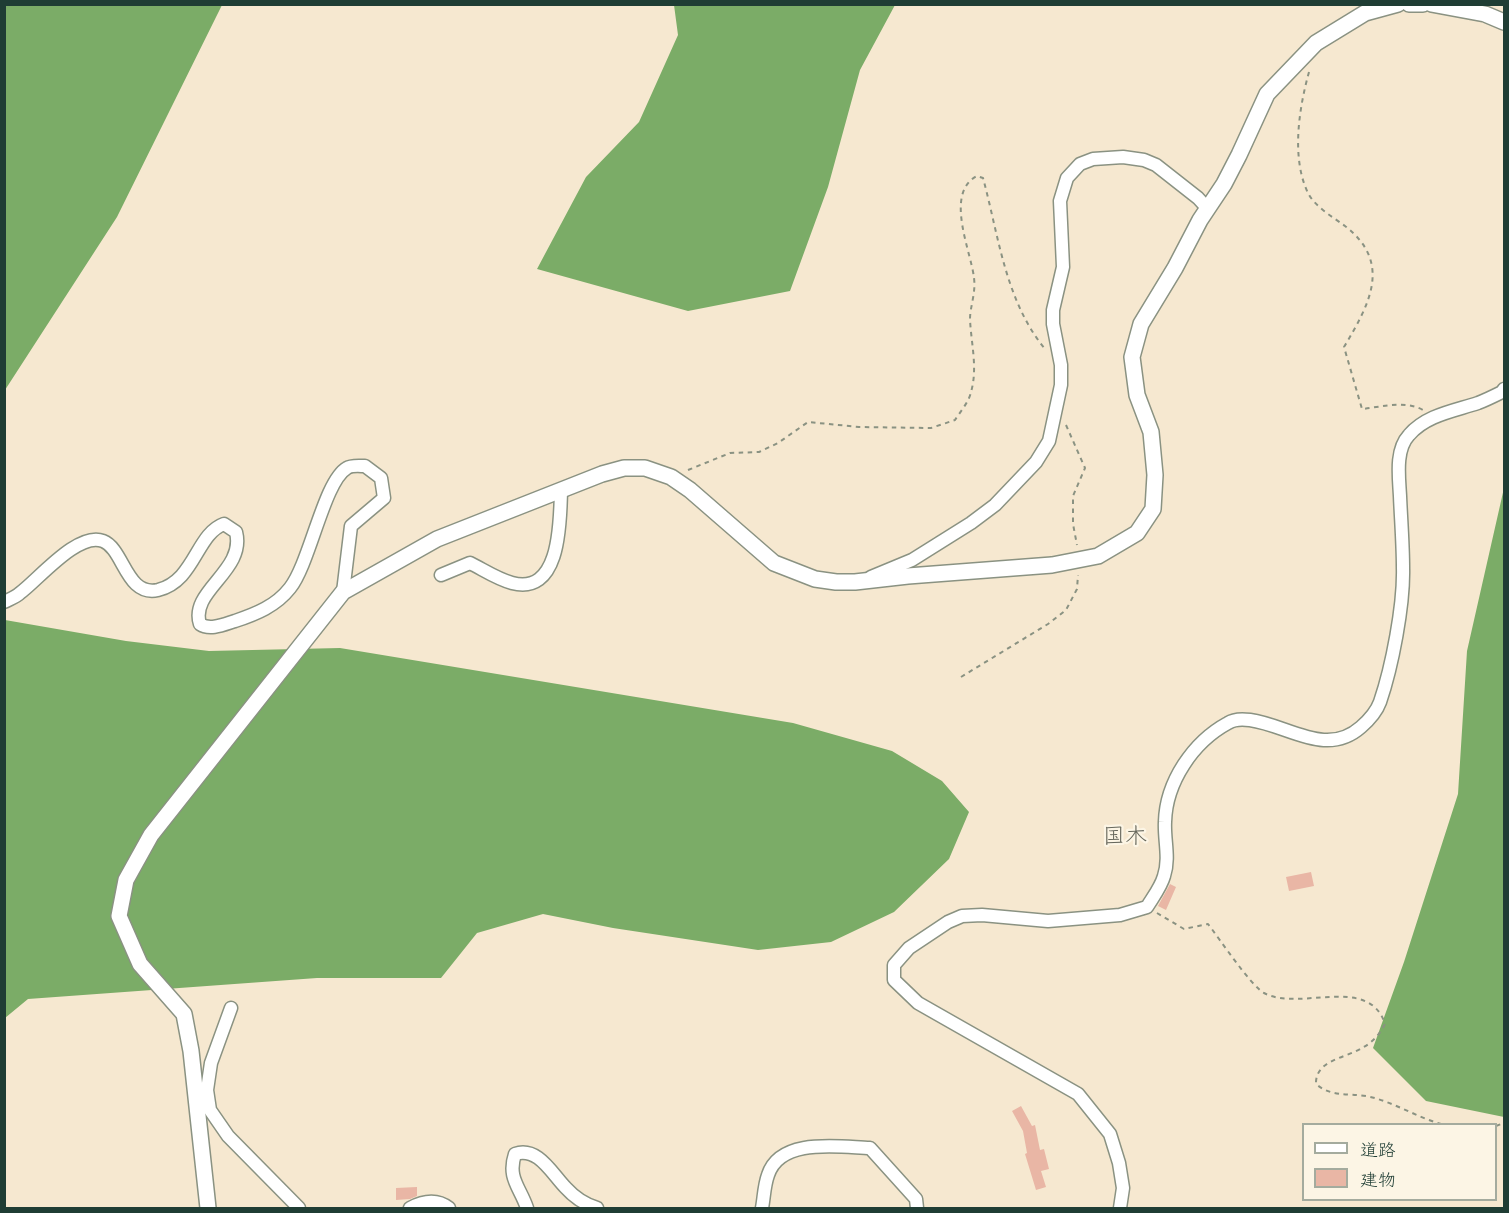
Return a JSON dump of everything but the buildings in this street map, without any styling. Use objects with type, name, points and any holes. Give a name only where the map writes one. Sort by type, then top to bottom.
[{"type":"street","points":[[208,1209],[191,1051],[184,1014],[140,964],[119,916],[126,879],[151,835],[343,592],[437,539],[595,477],[624,468],[645,468],[671,477],[706,503],[774,563],[815,579],[855,582],[1053,565],[1098,556],[1137,533],[1153,510],[1155,475],[1151,432],[1137,395],[1132,357],[1141,324],[1239,155],[1267,94],[1316,43],[1365,13],[1398,4]]},
{"type":"street","points":[[1409,4],[1423,4]]},
{"type":"street","points":[[1431,4],[1485,14],[1504,22]]},
{"type":"street","points":[[855,582],[912,560],[971,523],[995,505],[1036,462],[1049,441],[1060,384],[1061,364],[1053,324],[1053,310],[1063,267],[1060,201],[1067,178],[1080,164],[1093,159],[1123,157],[1144,160],[1156,165],[1198,198],[1208,209]]},
{"type":"street","points":[[1120,1209],[1123,1188],[1119,1163],[1110,1134],[1078,1094],[918,1003],[894,980],[894,965],[909,948],[948,922],[962,916],[982,915],[1048,921],[1120,915],[1147,907],[1162,883],[1165,873],[1167,849],[1165,822],[1170,790],[1183,765],[1211,734],[1230,721],[1242,719],[1260,722],[1319,741],[1341,739],[1359,729],[1374,714],[1380,703],[1396,634],[1403,571],[1398,462],[1406,437],[1421,423],[1480,402],[1504,389]]},
{"type":"street","points":[[4,602],[20,594],[72,548],[96,539],[112,546],[126,573],[139,586],[155,591],[170,586],[191,564],[208,536],[224,524],[236,532],[237,551],[230,565],[204,599],[198,611],[200,624],[205,627],[220,626],[257,613],[276,602],[291,587],[301,570],[334,479],[348,466],[365,466],[381,478],[384,498],[351,526],[343,592]]},
{"type":"street","points":[[441,575],[470,563],[514,584],[537,581],[548,571],[559,538],[561,491]]},
{"type":"street","points":[[231,1008],[211,1063],[207,1090],[210,1110],[228,1136],[299,1209]]},
{"type":"street","points":[[762,1209],[768,1174],[776,1160],[797,1148],[815,1146],[870,1148],[916,1199],[917,1209]]},
{"type":"street","points":[[526,1209],[513,1179],[511,1166],[515,1154],[522,1151],[534,1155],[550,1169],[565,1188],[584,1204],[597,1209]]},
{"type":"street","points":[[410,1209],[422,1202],[442,1203],[448,1209]]},
{"type":"path","points":[[1316,43],[1301,103],[1300,172],[1309,195],[1355,234],[1369,255],[1373,268],[1373,288],[1363,314],[1344,347],[1362,409],[1398,404],[1417,407],[1435,417]]},
{"type":"path","points":[[671,477],[729,453],[759,452],[778,443],[808,422],[859,427],[931,428],[955,420],[971,394],[974,371],[970,316],[974,301],[974,279],[961,212],[965,186],[969,179],[977,176],[982,178],[1012,290],[1032,333],[1048,353],[1061,364]]},
{"type":"path","points":[[1147,907],[1184,929],[1208,924],[1260,991],[1273,997],[1347,997],[1367,1001],[1382,1017],[1385,1024],[1381,1033],[1363,1048],[1320,1068],[1316,1076],[1317,1084],[1323,1090],[1333,1094],[1366,1096],[1436,1123]]},
{"type":"green space","points":[[5,4],[222,5],[117,217],[5,390]]},
{"type":"green space","points":[[674,5],[895,5],[860,70],[828,187],[790,291],[688,311],[537,269],[586,177],[639,122],[678,35]]},
{"type":"green space","points":[[1504,488],[1504,1117],[1426,1101],[1373,1048],[1404,962],[1458,794],[1467,651]]},
{"type":"green space","points":[[5,620],[126,641],[209,651],[340,648],[793,723],[892,751],[942,781],[969,812],[949,859],[894,912],[831,942],[758,950],[613,928],[543,914],[477,933],[441,978],[317,978],[28,999],[5,1018]]},
{"type":"district","name":"国木","points":[[1125,836]]}]
